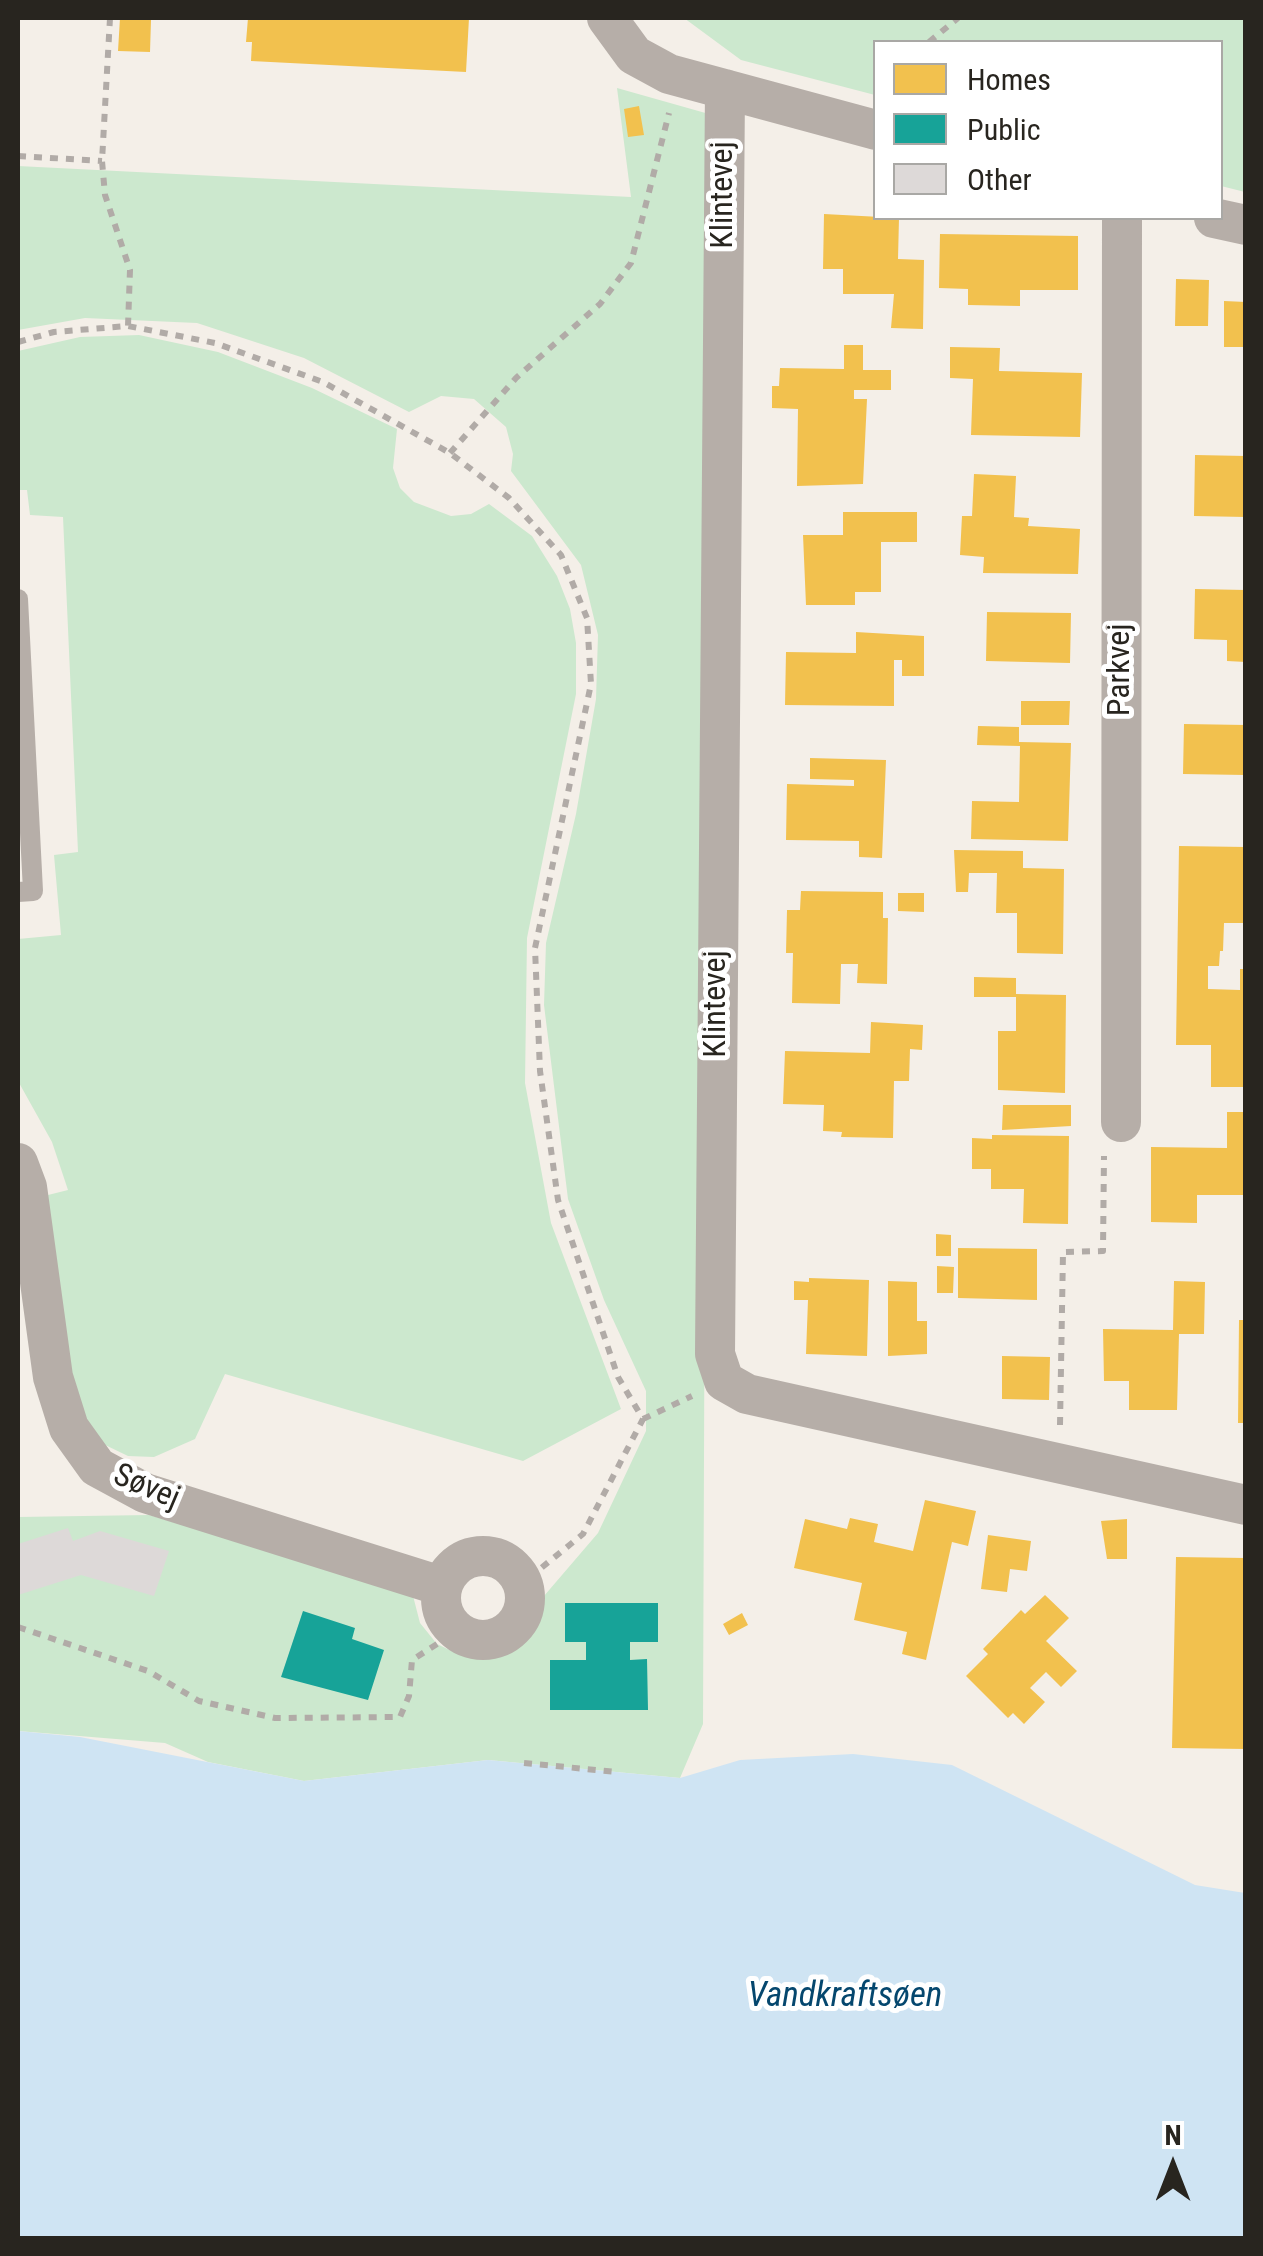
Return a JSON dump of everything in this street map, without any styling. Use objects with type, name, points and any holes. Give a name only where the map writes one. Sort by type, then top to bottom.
[{"type":"street","points":[[607,18],[634,55],[670,74],[873,129]]},
{"type":"street","name":"Klintevej","points":[[724,1381],[715,1354],[715,1334],[725,89]]},
{"type":"street","name":"Parkvej","points":[[1121,1122],[1122,220]]},
{"type":"street","name":"Søvej","points":[[18,1164],[27,1187],[53,1377],[69,1428],[96,1467],[145,1494],[441,1586]]},
{"type":"street","points":[[724,1381],[747,1394],[1246,1505]]},
{"type":"street","points":[[472,1556],[503,1559],[524,1582],[526,1610],[510,1632],[484,1642],[456,1632],[440,1608],[441,1586],[454,1566],[472,1556]]},
{"type":"lane","points":[[18,598],[33,890],[18,892]]},
{"type":"path","points":[[110,18],[102,161],[105,194],[130,270],[128,326]]},
{"type":"path","points":[[931,40],[958,18]]},
{"type":"path","points":[[450,453],[516,378],[600,304],[631,263],[670,119],[670,74]]},
{"type":"path","points":[[18,156],[102,161]]},
{"type":"path","points":[[18,342],[54,332],[128,326],[216,343],[323,382],[450,453],[509,498],[560,555],[587,618],[591,684],[535,948],[540,1070],[558,1200],[618,1377],[643,1419]]},
{"type":"path","points":[[1059,1464],[1064,1252],[1103,1251],[1104,1136],[1121,1122]]},
{"type":"path","points":[[524,1582],[582,1534],[643,1419],[724,1381]]},
{"type":"path","points":[[18,1628],[148,1671],[199,1701],[276,1718],[334,1714],[400,1717],[409,1696],[412,1660],[456,1632]]},
{"type":"path","points":[[524,1764],[617,1772]]},
{"type":"green space","points":[[684,18],[1245,18],[1245,192],[1223,186],[1223,40],[873,40],[873,94],[741,60]]},
{"type":"green space","points":[[617,88],[709,114],[703,1724],[680,1778],[488,1760],[304,1781],[208,1762],[165,1743],[18,1731],[18,1517],[149,1515],[412,1592],[420,1623],[437,1644],[460,1655],[492,1654],[523,1636],[538,1603],[598,1533],[646,1431],[646,1391],[604,1300],[568,1199],[544,1005],[546,943],[576,814],[596,699],[598,635],[581,565],[511,471],[513,454],[506,427],[474,399],[441,396],[409,412],[304,358],[197,323],[85,318],[18,330],[18,166],[631,197]]},
{"type":"green space","points":[[139,335],[218,352],[312,388],[397,429],[393,468],[400,488],[414,502],[451,516],[471,514],[489,504],[532,536],[557,576],[570,609],[576,643],[576,694],[527,938],[525,1083],[551,1223],[621,1409],[523,1461],[225,1374],[195,1439],[154,1457],[128,1456],[101,1443],[71,1393],[40,1197],[68,1190],[52,1142],[18,1081],[18,939],[61,935],[54,855],[78,852],[63,517],[30,515],[27,490],[18,490],[18,351],[80,337]]},
{"type":"water","name":"Vandkraftsøen","points":[[18,1731],[80,1737],[304,1781],[488,1760],[680,1778],[740,1760],[853,1754],[952,1765],[1195,1885],[1245,1893],[1245,2238],[18,2238]]},
{"type":"building: Homes","points":[[120,18],[151,20],[150,52],[118,51]]},
{"type":"building: Homes","points":[[248,18],[469,18],[466,72],[251,61],[252,42],[246,42]]},
{"type":"building: Homes","points":[[639,106],[644,135],[628,137],[624,109]]},
{"type":"building: Homes","points":[[824,214],[899,220],[898,259],[924,260],[923,329],[891,328],[894,294],[843,294],[843,269],[823,269]]},
{"type":"building: Homes","points":[[940,234],[1078,236],[1078,290],[1020,290],[1020,306],[968,305],[968,289],[939,288]]},
{"type":"building: Homes","points":[[1176,279],[1209,280],[1208,326],[1175,326]]},
{"type":"building: Homes","points":[[1224,301],[1246,302],[1246,347],[1224,347]]},
{"type":"building: Homes","points":[[844,345],[863,345],[863,370],[891,370],[891,390],[854,390],[854,399],[867,399],[863,484],[797,486],[798,409],[772,408],[772,386],[779,386],[780,368],[844,369]]},
{"type":"building: Homes","points":[[950,347],[1000,348],[999,371],[1082,373],[1080,437],[971,435],[973,379],[950,378]]},
{"type":"building: Homes","points":[[1195,455],[1246,456],[1246,517],[1194,516]]},
{"type":"building: Homes","points":[[974,474],[1016,476],[1014,517],[1029,518],[1028,526],[1080,529],[1078,574],[983,573],[984,557],[960,555],[962,516],[972,516]]},
{"type":"building: Homes","points":[[843,512],[917,512],[917,542],[881,542],[881,592],[855,592],[855,605],[806,605],[803,535],[843,535]]},
{"type":"building: Homes","points":[[1195,589],[1246,590],[1246,662],[1227,661],[1227,640],[1194,639]]},
{"type":"building: Homes","points":[[987,612],[1071,613],[1070,663],[986,661]]},
{"type":"building: Homes","points":[[856,632],[924,636],[924,676],[902,676],[902,660],[894,660],[894,706],[785,705],[786,652],[856,653]]},
{"type":"building: Homes","points":[[1021,701],[1070,701],[1069,725],[1021,725]]},
{"type":"building: Homes","points":[[1184,724],[1246,725],[1246,775],[1183,774]]},
{"type":"building: Homes","points":[[978,726],[1019,727],[1019,742],[1071,743],[1068,841],[971,839],[972,801],[1019,802],[1020,746],[977,745]]},
{"type":"building: Homes","points":[[810,758],[886,760],[882,858],[859,857],[859,841],[786,840],[787,784],[854,786],[854,780],[810,779]]},
{"type":"building: Homes","points":[[1179,846],[1246,847],[1246,923],[1224,923],[1223,951],[1219,966],[1208,966],[1208,989],[1240,990],[1240,969],[1246,969],[1246,1087],[1211,1087],[1211,1045],[1176,1045]]},
{"type":"building: Homes","points":[[954,850],[1023,851],[1023,868],[1064,869],[1063,954],[1017,953],[1017,913],[996,913],[997,873],[969,873],[968,892],[956,892]]},
{"type":"building: Homes","points":[[801,891],[883,892],[883,918],[888,918],[887,984],[857,983],[858,964],[841,964],[840,1004],[792,1003],[793,953],[786,953],[787,910],[800,910]]},
{"type":"building: Homes","points":[[898,893],[924,893],[924,912],[898,911]]},
{"type":"building: Homes","points":[[974,977],[1016,978],[1016,997],[974,997]]},
{"type":"building: Homes","points":[[1016,994],[1066,995],[1065,1093],[998,1090],[998,1031],[1016,1031]]},
{"type":"building: Homes","points":[[871,1022],[923,1025],[922,1050],[910,1049],[909,1081],[894,1081],[893,1138],[841,1137],[842,1132],[823,1131],[824,1105],[783,1104],[785,1051],[870,1053]]},
{"type":"building: Homes","points":[[1003,1105],[1071,1105],[1071,1126],[1002,1130]]},
{"type":"building: Homes","points":[[1227,1112],[1246,1112],[1246,1195],[1197,1195],[1197,1223],[1151,1222],[1151,1147],[1227,1148]]},
{"type":"building: Homes","points":[[992,1135],[1069,1136],[1068,1224],[1023,1223],[1024,1189],[991,1189],[991,1169],[972,1169],[972,1138],[992,1139]]},
{"type":"building: Homes","points":[[936,1234],[951,1235],[951,1256],[936,1256]]},
{"type":"building: Homes","points":[[958,1248],[1037,1249],[1037,1300],[958,1298]]},
{"type":"building: Homes","points":[[937,1266],[954,1267],[953,1293],[937,1293]]},
{"type":"building: Homes","points":[[809,1278],[869,1280],[867,1356],[806,1354],[808,1300],[794,1300],[794,1281],[809,1282]]},
{"type":"building: Homes","points":[[888,1281],[917,1282],[917,1321],[927,1321],[927,1354],[888,1356]]},
{"type":"building: Homes","points":[[1174,1281],[1205,1282],[1204,1334],[1179,1334],[1177,1410],[1129,1410],[1129,1381],[1104,1381],[1103,1329],[1173,1330]]},
{"type":"building: Homes","points":[[1239,1320],[1246,1320],[1246,1423],[1238,1423]]},
{"type":"building: Homes","points":[[1002,1356],[1050,1357],[1049,1400],[1002,1399]]},
{"type":"building: Homes","points":[[925,1500],[976,1511],[968,1546],[952,1542],[926,1660],[902,1654],[907,1632],[854,1620],[862,1583],[794,1568],[805,1519],[847,1529],[850,1518],[878,1524],[874,1542],[913,1551]]},
{"type":"building: Homes","points":[[1127,1519],[1127,1559],[1107,1559],[1101,1521]]},
{"type":"building: Homes","points":[[988,1535],[1031,1541],[1027,1571],[1010,1569],[1007,1592],[981,1589]]},
{"type":"building: Homes","points":[[1176,1557],[1246,1558],[1246,1749],[1172,1748]]},
{"type":"building: Homes","points":[[1045,1595],[1069,1618],[1046,1641],[1077,1671],[1061,1687],[1046,1672],[1030,1688],[1045,1702],[1024,1724],[1013,1713],[1008,1718],[966,1676],[988,1654],[983,1649],[1021,1610],[1025,1614]]},
{"type":"building: Homes","points":[[742,1613],[748,1625],[729,1635],[723,1624]]},
{"type":"building: Public","points":[[565,1603],[658,1603],[658,1642],[630,1642],[630,1660],[647,1659],[648,1710],[550,1710],[550,1660],[586,1660],[586,1642],[565,1642]]},
{"type":"building: Public","points":[[303,1611],[355,1628],[352,1639],[384,1650],[368,1700],[281,1677]]},
{"type":"building: Other","points":[[68,1528],[73,1541],[100,1531],[169,1551],[154,1596],[81,1575],[18,1595],[18,1544]]}]
